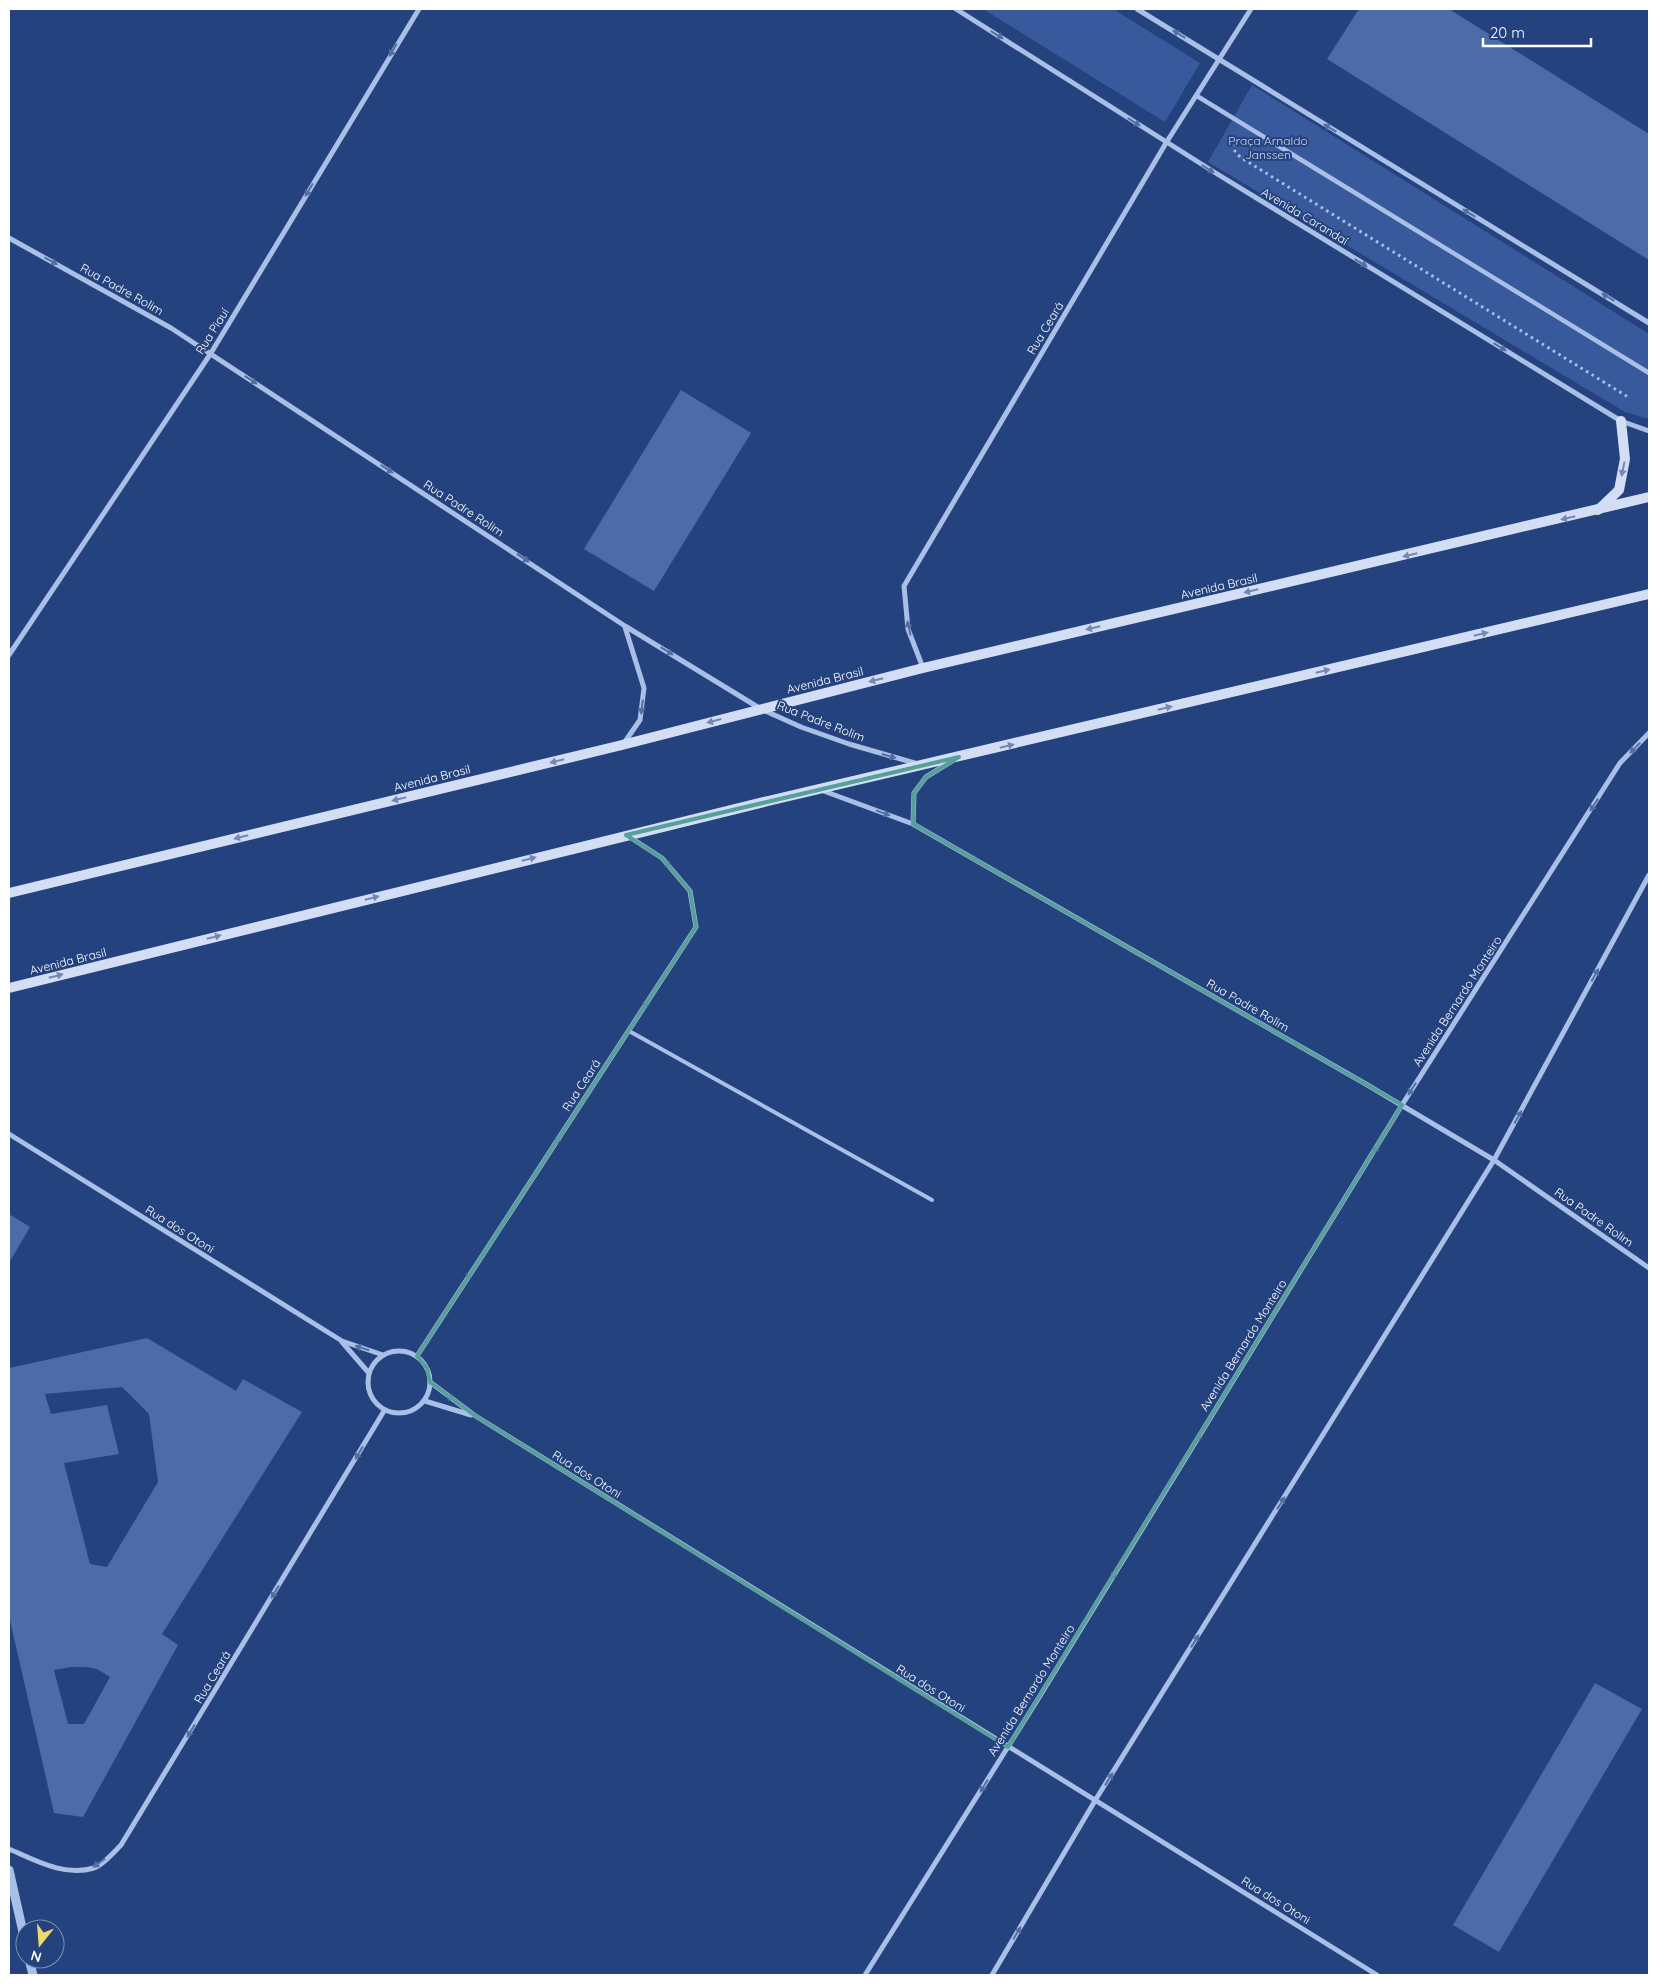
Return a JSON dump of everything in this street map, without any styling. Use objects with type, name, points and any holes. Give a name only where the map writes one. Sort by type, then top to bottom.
[{"type":"main road","points":[[1598,511],[1619,490],[1625,460],[1621,421]]},
{"type":"main road","name":"Avenida Brasil","points":[[9,893],[622,745],[923,668],[1649,498]]},
{"type":"main road","name":"Avenida Brasil","points":[[9,988],[626,835],[1649,594]]},
{"type":"street","name":"Rua Piauí","points":[[9,655],[210,353],[419,9]]},
{"type":"street","name":"Avenida Carandaí","points":[[956,9],[1166,142],[1621,421],[1649,430]]},
{"type":"street","points":[[1138,9],[1649,323]]},
{"type":"street","name":"Rua Ceará","points":[[923,668],[908,629],[904,586],[1166,142],[1251,9]]},
{"type":"street","points":[[1197,96],[1649,373]]},
{"type":"street","name":"Rua Padre Rolim","points":[[9,238],[171,328],[625,626],[761,708],[801,727],[849,744],[921,765]]},
{"type":"street","points":[[622,745],[640,720],[644,688],[625,626]]},
{"type":"street","name":"Avenida Bernardo Monteiro","points":[[865,1975],[1008,1747],[1402,1105],[1620,764],[1649,733]]},
{"type":"street","points":[[913,824],[914,793],[926,777],[959,757]]},
{"type":"street","name":"Rua Padre Rolim","points":[[821,790],[913,824],[1402,1105],[1494,1160],[1649,1268]]},
{"type":"street","name":"Rua Ceará","points":[[417,1356],[696,927],[690,891],[662,858],[626,835]]},
{"type":"street","points":[[992,1975],[1096,1800],[1494,1160],[1649,875]]},
{"type":"street","name":"Rua dos Otoni","points":[[9,1134],[342,1341],[383,1354]]},
{"type":"street","name":"Rua dos Otoni","points":[[342,1341],[368,1372]]},
{"type":"street","points":[[400,1350],[417,1356],[427,1368],[430,1382],[429,1392],[425,1401],[416,1409],[406,1413],[395,1414],[384,1411],[373,1401],[368,1388],[368,1372],[383,1354],[400,1350]]},
{"type":"street","name":"Rua dos Otoni","points":[[430,1382],[474,1415],[1377,1975]]},
{"type":"street","name":"Rua dos Otoni","points":[[425,1401],[474,1415]]},
{"type":"street","name":"Rua Ceará","points":[[9,1849],[52,1868],[74,1870],[96,1867],[121,1845],[384,1411]]},
{"type":"street","points":[[9,1870],[20,1919]]},
{"type":"lane","points":[[629,1031],[932,1200]]},
{"type":"path","points":[[1246,125],[1237,140],[1234,150],[1240,157],[1631,398]]},
{"type":"highlighted area","points":[[959,757],[926,777],[914,793],[913,824],[1402,1105],[1008,1747],[474,1415],[430,1382],[427,1368],[417,1356],[696,927],[690,891],[662,858],[626,835]]},
{"type":"green space","points":[[983,9],[1113,9],[1200,63],[1165,122]]},
{"type":"green space","name":"Praça Arnaldo Janssen","points":[[1252,85],[1649,334],[1649,419],[1625,412],[1208,162]]},
{"type":"building","points":[[1359,9],[1449,9],[1649,134],[1649,260],[1327,59]]},
{"type":"building","points":[[681,390],[751,433],[654,591],[584,549]]},
{"type":"building","points":[[9,1214],[30,1227],[9,1263]]},
{"type":"building","points":[[147,1338],[236,1391],[243,1379],[302,1412],[162,1634],[178,1645],[83,1817],[54,1813],[9,1616],[9,1368]],"holes":[[[122,1387],[149,1414],[158,1482],[107,1567],[90,1564],[64,1463],[119,1454],[107,1405],[51,1414],[45,1394]],[[71,1667],[97,1669],[110,1677],[84,1724],[68,1724],[54,1670]]]},
{"type":"building","points":[[1595,1683],[1642,1709],[1499,1952],[1453,1925]]}]
